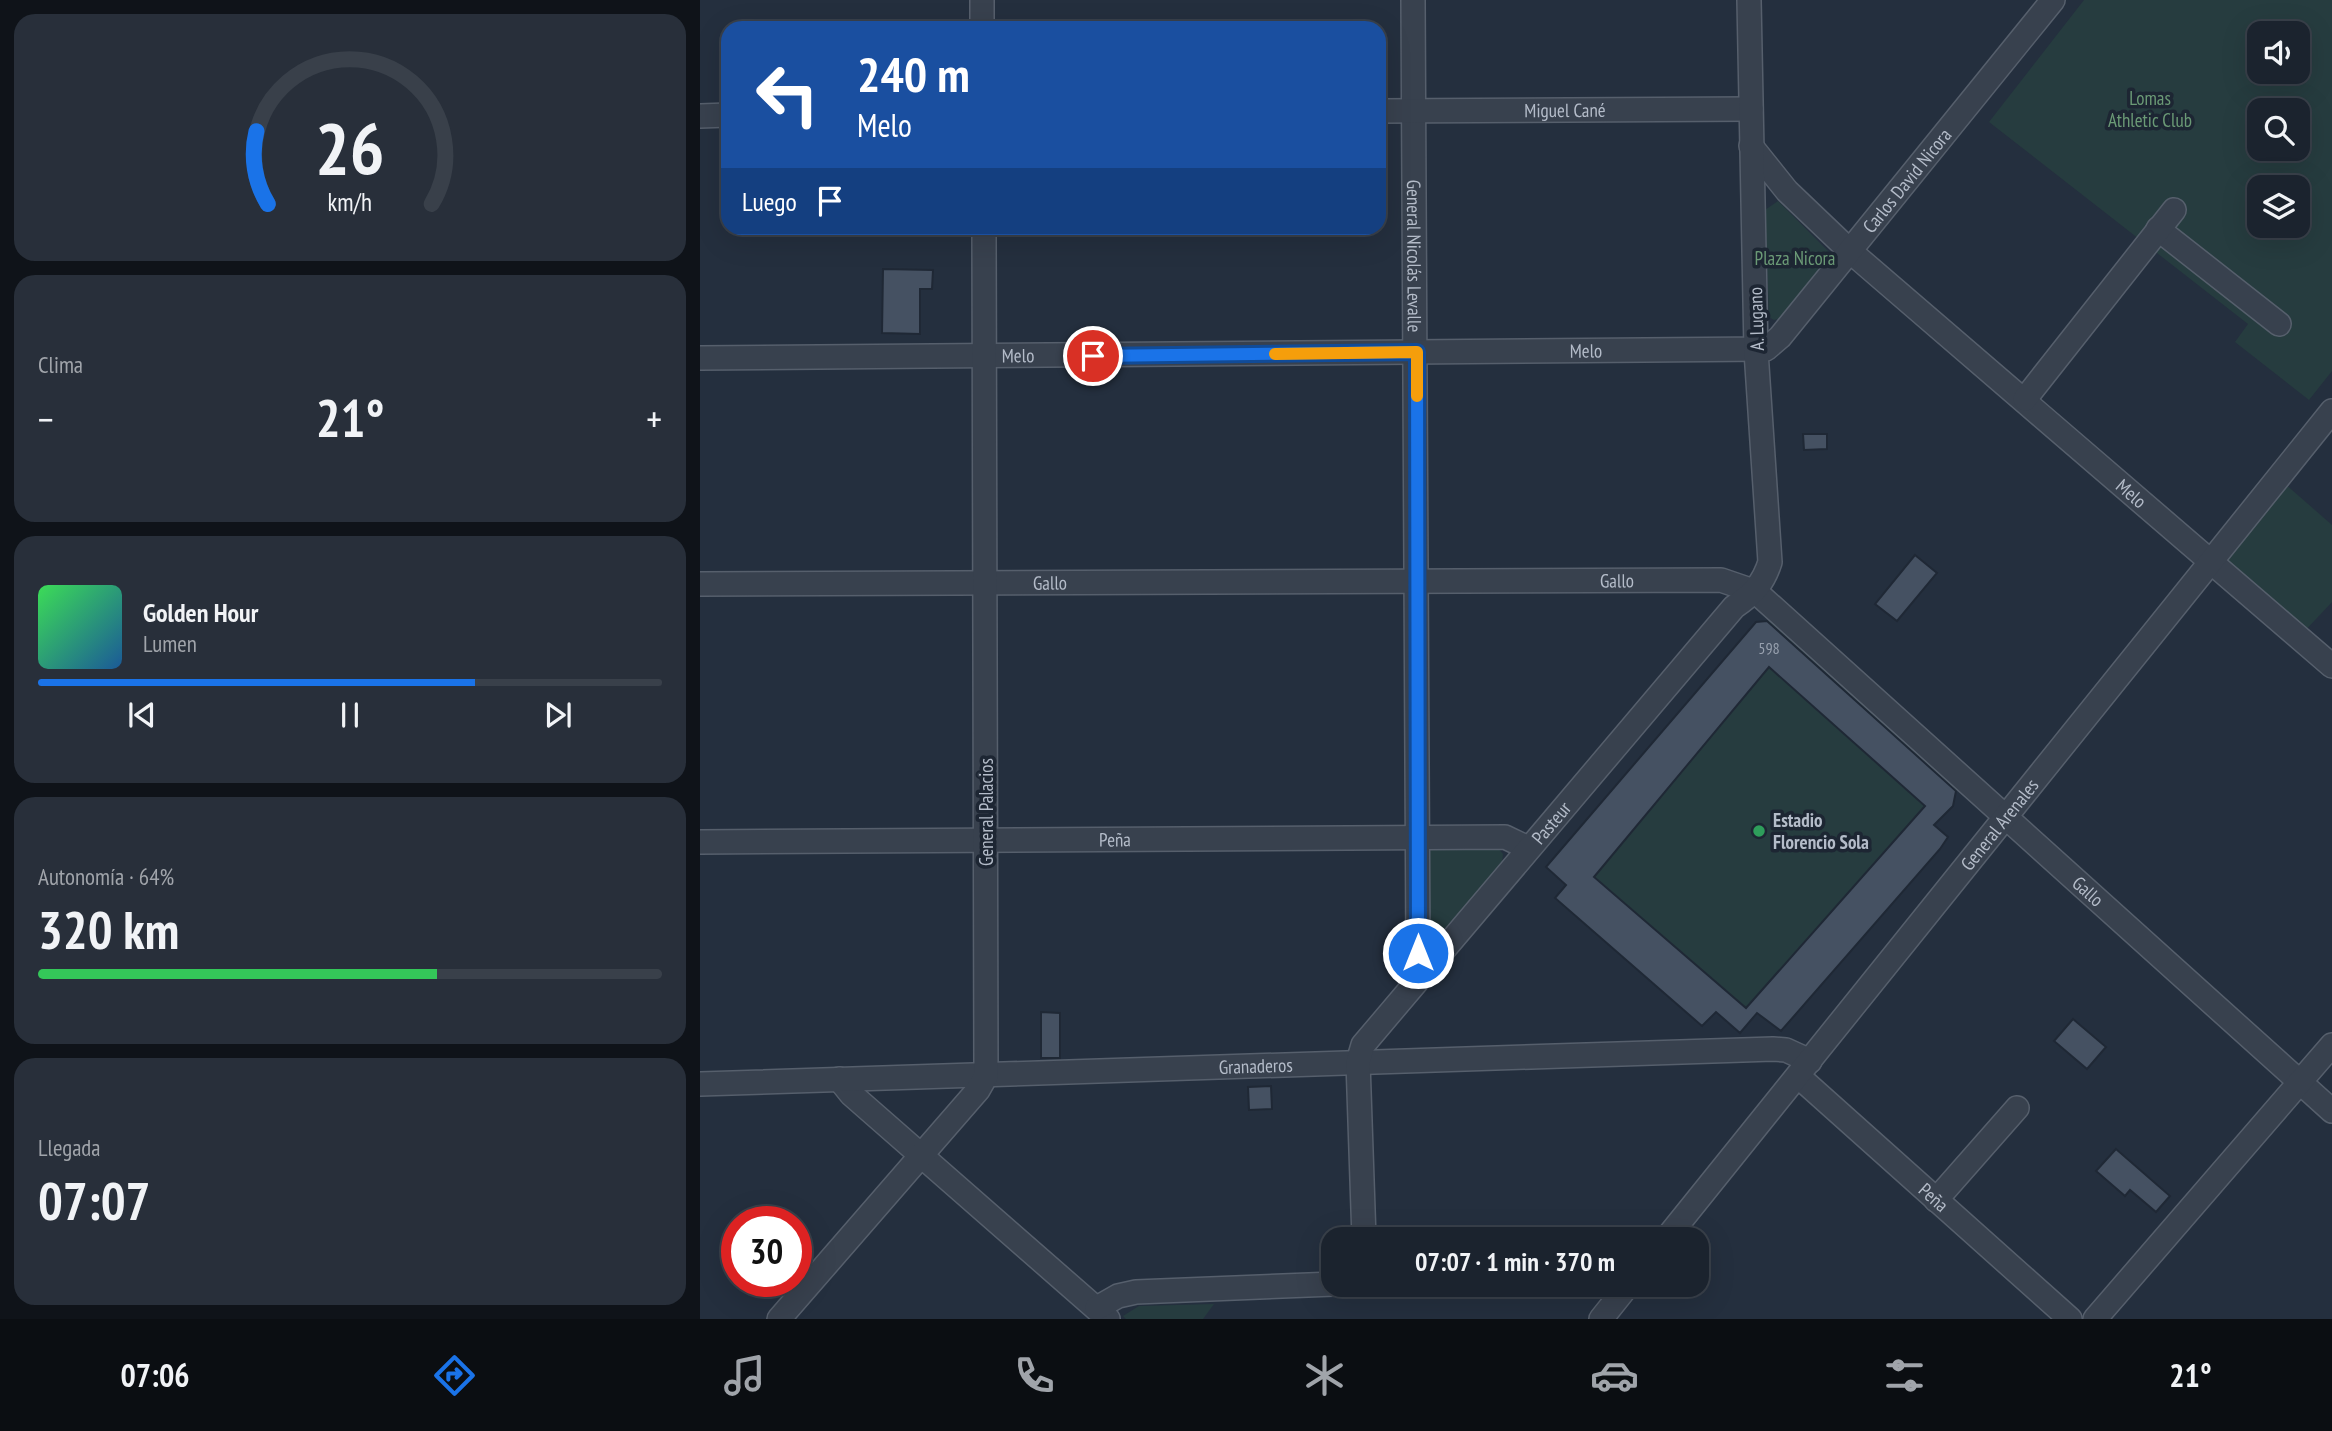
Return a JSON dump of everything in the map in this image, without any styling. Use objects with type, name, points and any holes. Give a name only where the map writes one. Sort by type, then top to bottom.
[{"type":"street","points":[[982,0],[982,21]]},
{"type":"street","name":"General Nicolás Levalle","points":[[1413,0],[1417,352],[1418,953],[1425,970]]},
{"type":"street","name":"A. Lugano","points":[[1749,0],[1756,351],[1770,562],[1756,592]]},
{"type":"street","name":"Carlos David Nicora","points":[[1756,351],[1766,349],[1780,337],[2053,0]]},
{"type":"street","name":"Miguel Cané","points":[[1386,111],[1751,109]]},
{"type":"street","points":[[700,116],[721,116]]},
{"type":"street","name":"Melo","points":[[1751,146],[1787,191],[1851,252],[2332,666]]},
{"type":"street","points":[[2025,399],[2174,209]]},
{"type":"street","points":[[2158,229],[2279,324]]},
{"type":"street","name":"General Palacios","points":[[984,235],[986,1076]]},
{"type":"street","name":"Melo","points":[[700,358],[1756,351]]},
{"type":"street","name":"General Arenales","points":[[1676,1227],[2332,411]]},
{"type":"street","name":"Gallo","points":[[700,584],[1721,580],[1756,592],[2332,1111]]},
{"type":"street","name":"Pasteur","points":[[1358,1062],[1363,1045],[1528,848],[1734,607],[1756,592]]},
{"type":"street","name":"Peña","points":[[700,842],[1418,836],[1505,837],[1528,848]]},
{"type":"street","points":[[2095,1319],[2332,1045]]},
{"type":"street","name":"Granaderos","points":[[700,1084],[1773,1049],[1786,1050],[1804,1069]]},
{"type":"street","points":[[1358,1062],[1364,1227]]},
{"type":"street","name":"Peña","points":[[1804,1069],[1936,1200],[2070,1319]]},
{"type":"street","points":[[779,1319],[919,1154],[978,1090],[986,1076]]},
{"type":"street","points":[[839,1079],[919,1154],[1102,1314],[1118,1296],[1136,1292],[1321,1285]]},
{"type":"street","points":[[1936,1200],[2017,1108]]},
{"type":"street","points":[[1601,1319],[1619,1297]]},
{"type":"green space","name":"Lomas Athletic Club","points":[[2084,0],[2332,0],[2332,371],[2309,400],[2235,342],[2248,324],[1989,122]]},
{"type":"green space","name":"Plaza Nicora","points":[[1778,201],[1831,254],[1831,262],[1782,318],[1774,320],[1769,317],[1765,210]]},
{"type":"green space","points":[[2283,482],[2332,525],[2332,602],[2301,635],[2219,562]]},
{"type":"green space","name":"Estadio Florencio Sola","points":[[1770,620],[1957,787],[1953,806],[1935,825],[1948,837],[1940,849],[1781,1031],[1757,1013],[1740,1033],[1716,1012],[1702,1026],[1555,898],[1566,885],[1546,867],[1756,622]]},
{"type":"green space","points":[[1438,844],[1496,846],[1503,854],[1502,863],[1440,934],[1434,935],[1430,928],[1428,858],[1431,849]]},
{"type":"green space","points":[[1214,1304],[1203,1319],[1126,1319],[1123,1316],[1139,1306]]},
{"type":"building","points":[[883,269],[933,270],[932,289],[920,289],[920,334],[882,333]]},
{"type":"building","points":[[1803,434],[1827,434],[1827,449],[1804,450]]},
{"type":"building","points":[[1915,555],[1937,573],[1897,621],[1875,604]]},
{"type":"building","points":[[1767,621],[1956,791],[1953,806],[1934,825],[1948,837],[1940,849],[1781,1031],[1757,1013],[1740,1033],[1716,1012],[1702,1026],[1555,898],[1566,885],[1546,867],[1756,622]],"holes":[[[1769,667],[1925,806],[1746,1008],[1594,877]]]},
{"type":"building","points":[[1041,1012],[1060,1013],[1060,1058],[1041,1058]]},
{"type":"building","points":[[2073,1019],[2106,1047],[2087,1069],[2054,1041]]},
{"type":"building","points":[[1271,1086],[1272,1109],[1249,1110],[1248,1087]]},
{"type":"building","points":[[2116,1149],[2170,1196],[2156,1212],[2130,1190],[2125,1196],[2096,1171]]},
{"type":"slow traffic","points":[[1275,354],[1417,352],[1417,396]]},
{"type":"place","name":"Estadio Florencio Sola","points":[[1759,831]]},
{"type":"route","points":[[1093,356],[1417,352],[1418,953]]}]
